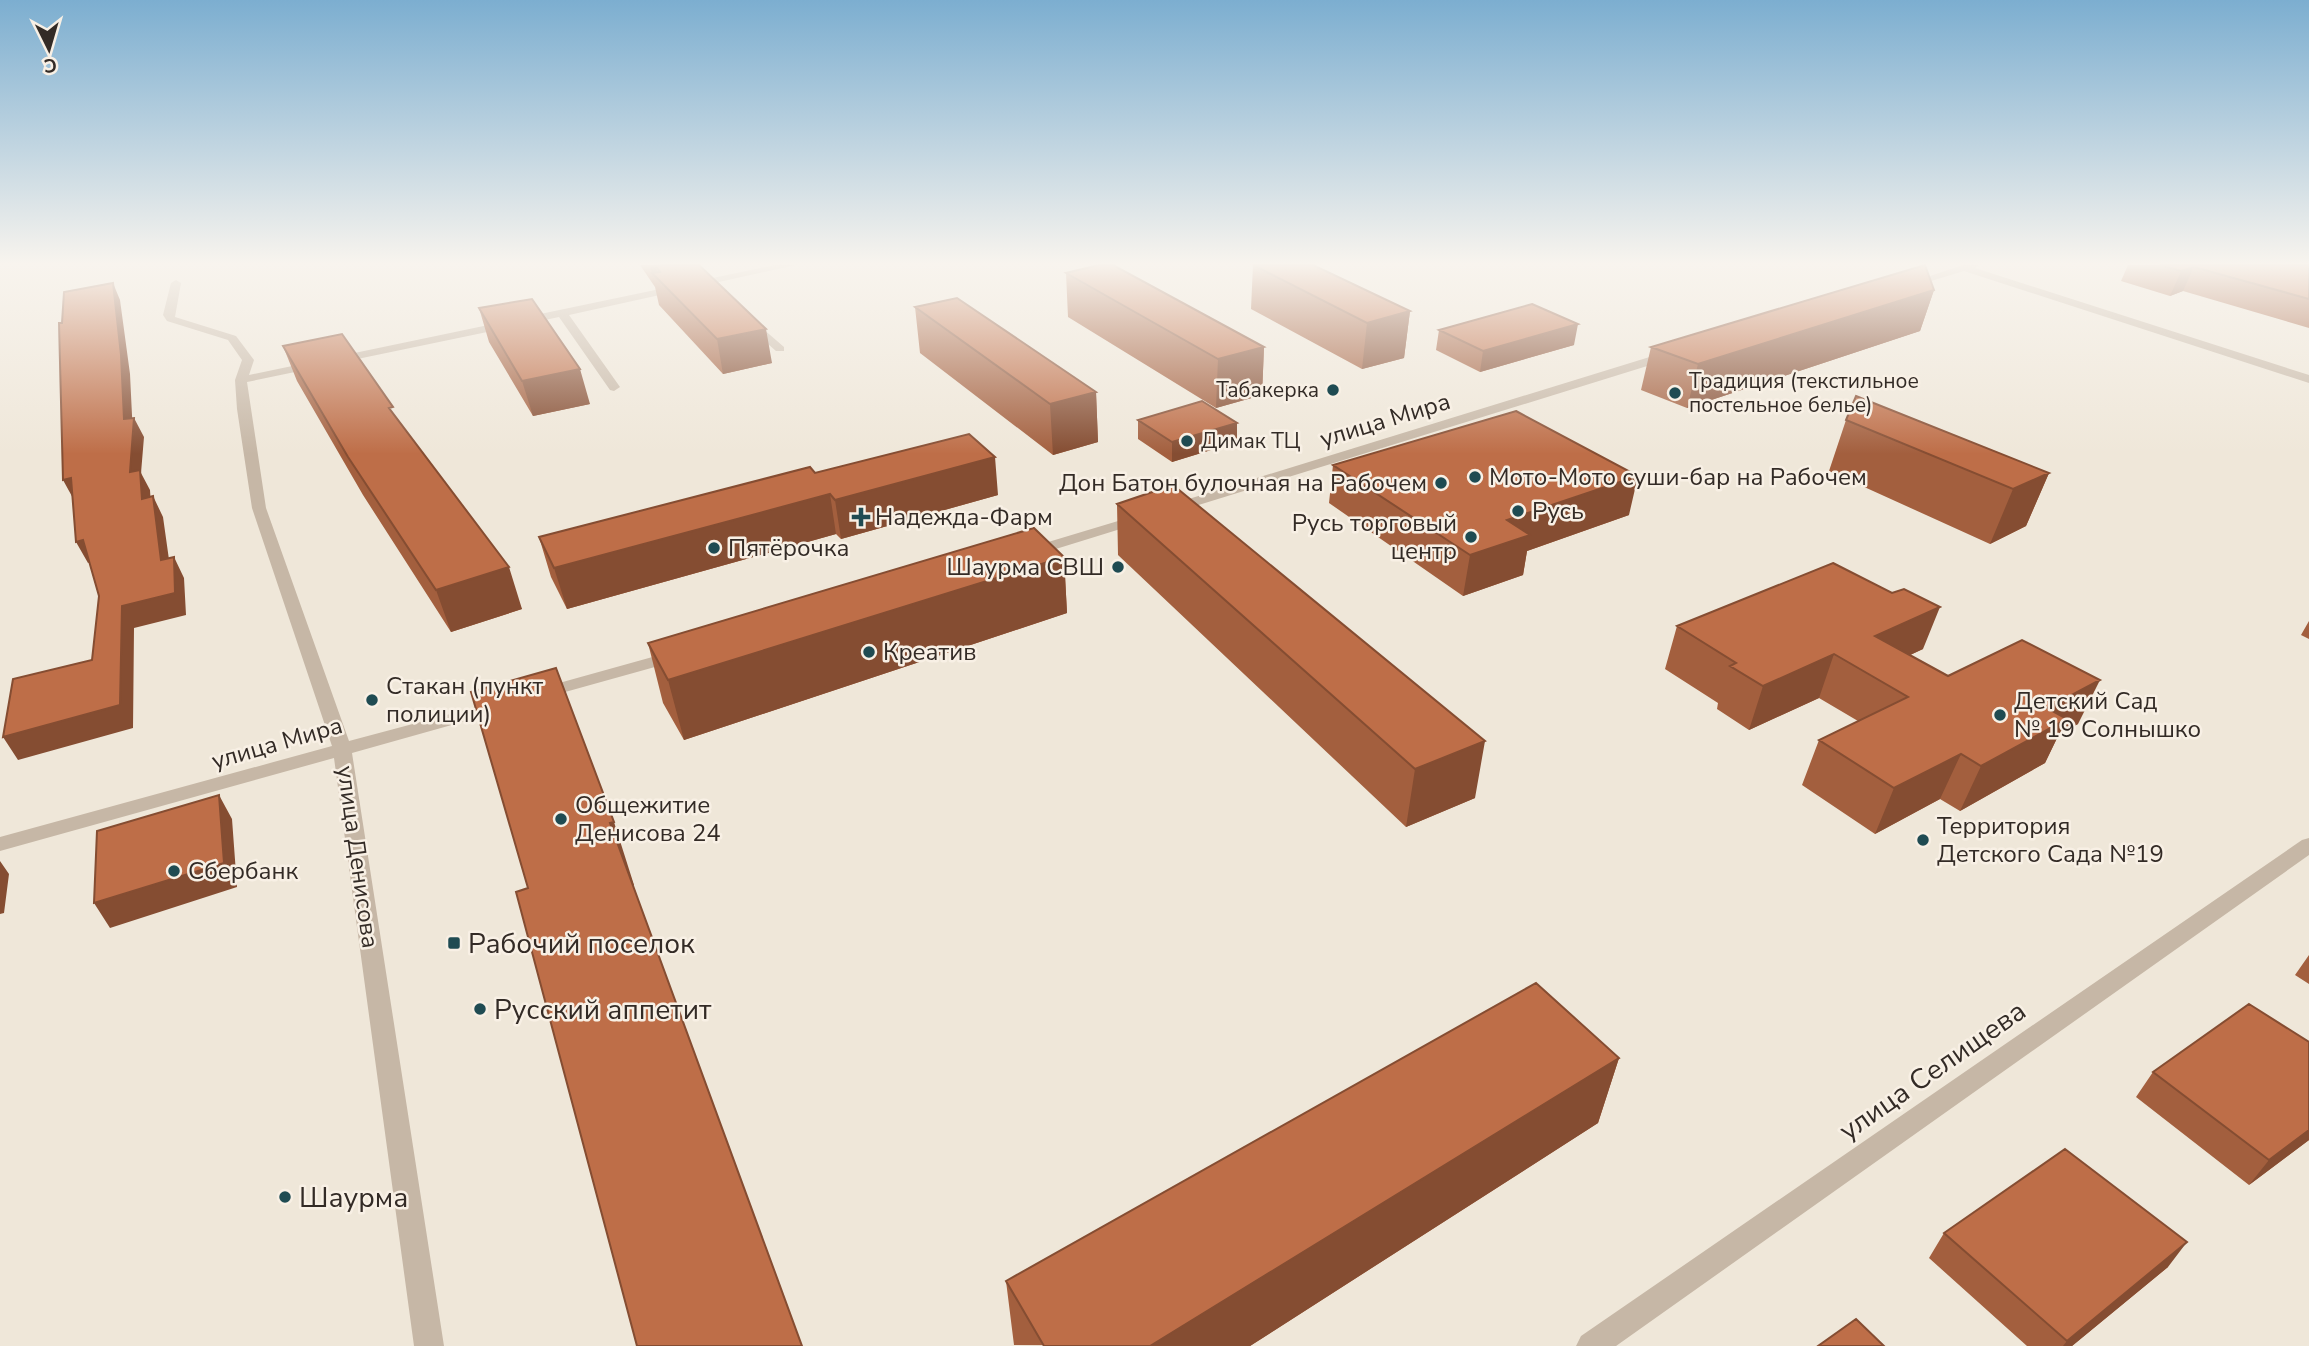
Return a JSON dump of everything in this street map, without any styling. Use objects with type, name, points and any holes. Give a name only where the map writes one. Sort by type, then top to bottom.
[{"type":"street","name":"улица Денисова","points":[[195,328],[232,338],[248,360],[241,380],[259,508],[342,749],[429,1346]]},
{"type":"street","points":[[241,380],[496,328]]},
{"type":"street","points":[[573,328],[614,387]]},
{"type":"street","points":[[756,328],[780,349]]},
{"type":"street","points":[[2154,328],[2309,379]]},
{"type":"street","name":"улица Мира","points":[[1013,557],[1690,349]]},
{"type":"street","name":"улица Мира","points":[[0,844],[684,653]]},
{"type":"street","name":"улица Селищева","points":[[1591,1346],[2309,845]]},
{"type":"building","points":[[59,328],[118,328],[124,419],[134,418],[130,472],[140,470],[142,499],[153,496],[161,560],[174,557],[175,593],[122,606],[120,705],[3,737],[13,679],[92,660],[99,596],[83,540],[76,542],[71,478],[63,480]]},
{"type":"building","points":[[491,328],[552,328],[580,369],[522,381]]},
{"type":"building","points":[[706,328],[766,329],[717,339]]},
{"type":"building","points":[[944,328],[1001,328],[1096,392],[1050,404]]},
{"type":"building","points":[[1163,328],[1229,328],[1264,347],[1218,359]]},
{"type":"building","points":[[1447,328],[1565,328],[1483,351],[1439,330]]},
{"type":"building","points":[[1715,328],[1813,328],[1698,364],[1651,347]]},
{"type":"building","points":[[342,334],[393,407],[389,408],[509,567],[436,590],[348,457],[283,346]]},
{"type":"building","points":[[1856,396],[2049,473],[2013,489],[1846,420]]},
{"type":"building","points":[[1202,401],[1237,423],[1172,442],[1138,420]]},
{"type":"building","points":[[1516,411],[1638,476],[1507,520],[1530,535],[1470,555],[1333,465]]},
{"type":"building","points":[[969,434],[995,457],[835,500],[830,494],[554,568],[539,537],[810,467],[815,473]]},
{"type":"building","points":[[1173,485],[1485,741],[1415,769],[1117,504]]},
{"type":"building","points":[[1034,528],[1064,557],[668,680],[648,643]]},
{"type":"building","points":[[1833,563],[1892,593],[1904,589],[1940,607],[1875,636],[1948,676],[2022,640],[2100,680],[2047,708],[2067,719],[1981,766],[1961,754],[1894,788],[1819,740],[1908,697],[1834,654],[1763,686],[1730,666],[1736,663],[1677,626]]},
{"type":"building","points":[[556,668],[614,822],[610,823],[802,1346],[637,1346],[516,892],[528,888],[471,692]]},
{"type":"building","points":[[219,795],[224,863],[94,903],[97,831]]},
{"type":"building","points":[[1536,983],[1619,1058],[1150,1346],[1044,1346],[1006,1281]]},
{"type":"building","points":[[2249,1004],[2309,1042],[2309,1130],[2269,1160],[2153,1072]]},
{"type":"building","points":[[2065,1149],[2187,1242],[2067,1341],[1944,1233]]},
{"type":"building","points":[[1856,1319],[1884,1346],[1818,1346]]},
{"type":"place","name":"Табакерка","points":[[1333,390]]},
{"type":"place","name":"Традиция (текстильное постельное белье)","points":[[1675,393]]},
{"type":"place","name":"Димак ТЦ","points":[[1187,441]]},
{"type":"place","name":"Мото-Мото суши-бар на Рабочем","points":[[1475,477]]},
{"type":"place","name":"Дон Батон булочная на Рабочем","points":[[1441,483]]},
{"type":"place","name":"Русь","points":[[1518,511]]},
{"type":"place","name":"Надежда-Фарм","points":[[861,517]]},
{"type":"place","name":"Русь торговый центр","points":[[1471,537]]},
{"type":"place","name":"Пятёрочка","points":[[714,548]]},
{"type":"place","name":"Шаурма СВШ","points":[[1118,567]]},
{"type":"place","name":"Креатив","points":[[869,652]]},
{"type":"place","name":"Стакан (пункт полиции)","points":[[372,700]]},
{"type":"place","name":"Детский Сад № 19 Солнышко","points":[[2000,715]]},
{"type":"place","name":"Общежитие Денисова 24","points":[[561,819]]},
{"type":"place","name":"Территория Детского Сада №19","points":[[1923,840]]},
{"type":"place","name":"Сбербанк","points":[[174,871]]},
{"type":"place","name":"Рабочий поселок","points":[[454,943]]},
{"type":"place","name":"Русский аппетит","points":[[480,1009]]},
{"type":"place","name":"Шаурма","points":[[285,1197]]}]
